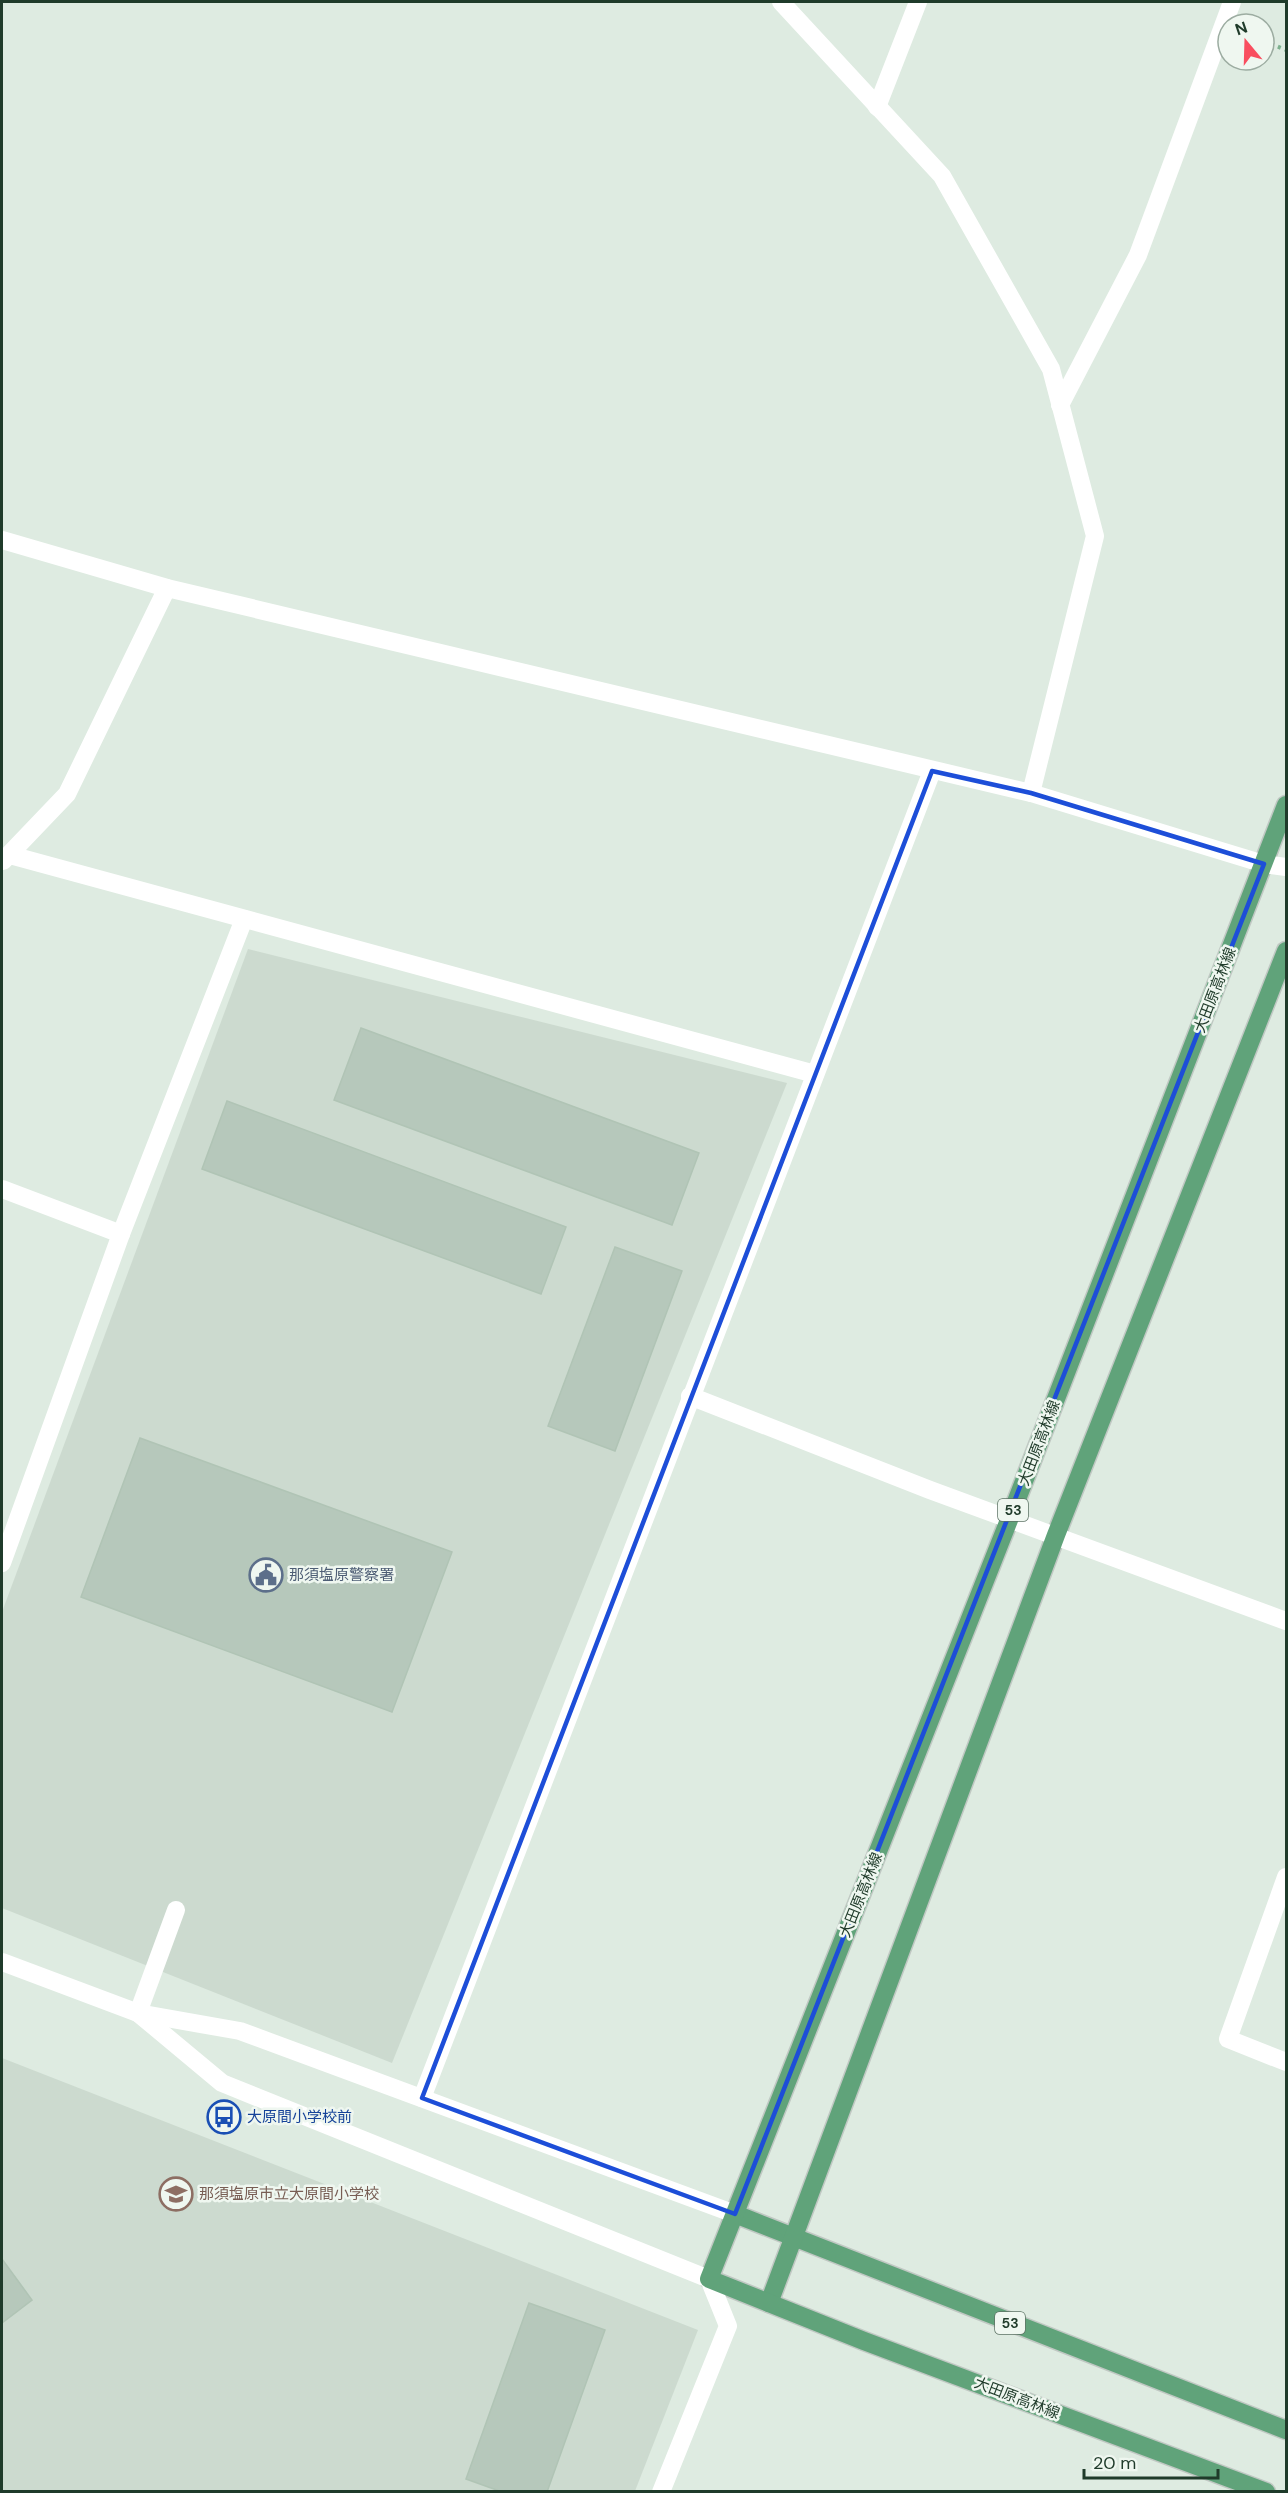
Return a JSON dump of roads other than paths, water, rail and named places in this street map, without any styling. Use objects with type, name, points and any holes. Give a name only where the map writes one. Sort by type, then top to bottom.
[{"type":"main road","name":"大田原高林線","points":[[1266,2492],[709,2279],[1009,1520],[1287,805]]},
{"type":"main road","points":[[769,2303],[1056,1535],[1287,951]]},
{"type":"main road","name":"53","points":[[735,2214],[1287,2430]]},
{"type":"street","points":[[781,2],[942,176],[1051,369],[1095,536],[1031,793]]},
{"type":"street","points":[[878,107],[918,2]]},
{"type":"street","points":[[1060,405],[1138,255],[1232,2]]},
{"type":"street","points":[[2,540],[167,588],[1031,793],[1264,864],[1287,867]]},
{"type":"street","points":[[167,588],[67,794],[6,858],[244,919],[815,1074]]},
{"type":"street","points":[[422,2098],[932,771]]},
{"type":"street","points":[[2,1563],[121,1234],[244,919]]},
{"type":"street","points":[[2,1189],[121,1234]]},
{"type":"street","points":[[690,1396],[1009,1520],[1056,1535],[1287,1621]]},
{"type":"street","points":[[1287,1877],[1228,2039],[1287,2062]]},
{"type":"street","points":[[138,2013],[176,1910]]},
{"type":"street","points":[[2,1962],[138,2013],[240,2031],[735,2214]]},
{"type":"street","points":[[138,2013],[222,2083],[709,2279],[728,2326],[662,2492]]},
{"type":"place","name":"那須塩原警察署","points":[[266,1575]]},
{"type":"place","name":"大原間小学校前","points":[[224,2117]]},
{"type":"place","name":"那須塩原市立大原間小学校","points":[[176,2194]]}]
